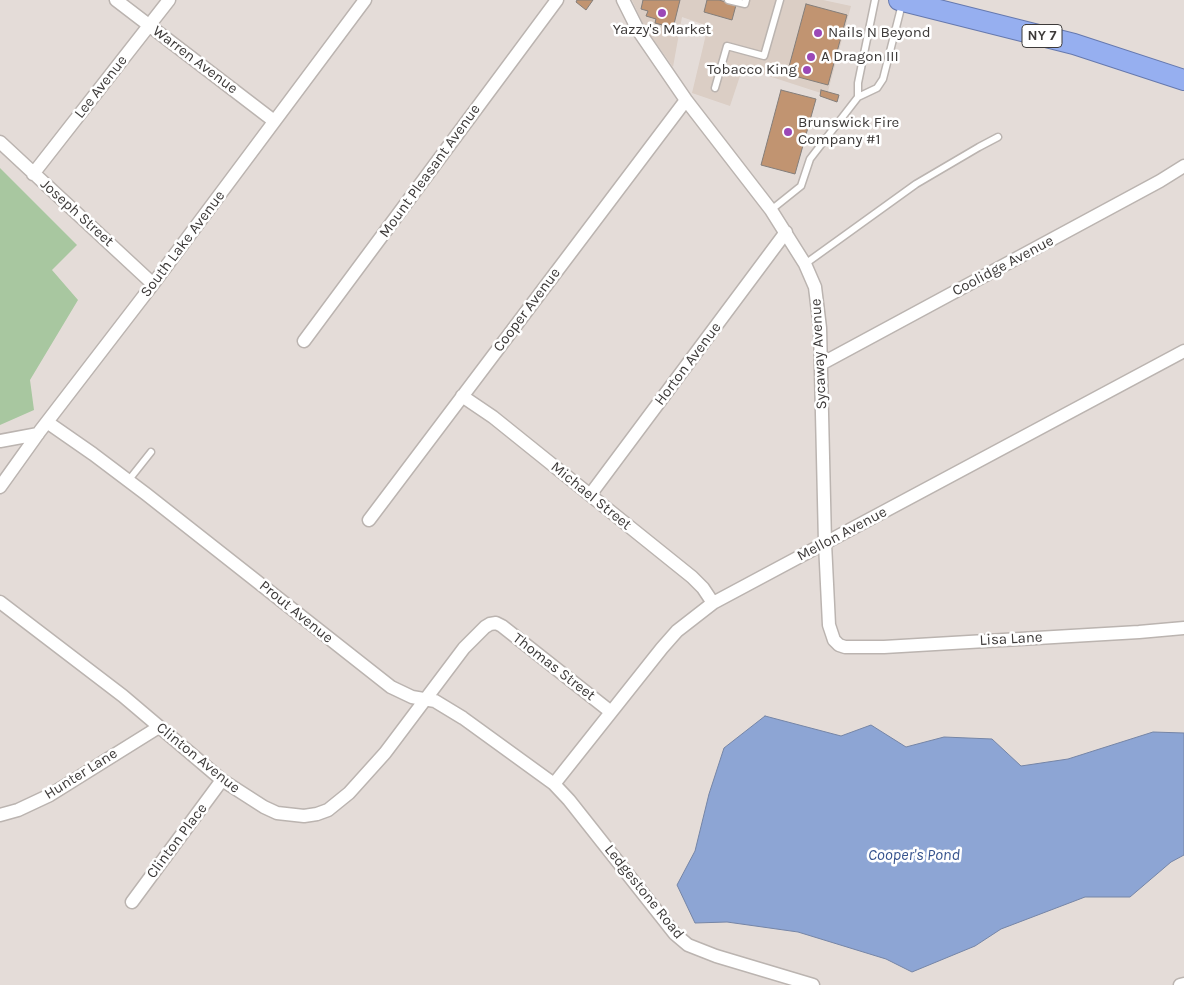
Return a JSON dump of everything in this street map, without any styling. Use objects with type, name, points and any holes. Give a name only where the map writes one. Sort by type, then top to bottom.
[{"type":"highway","name":"NY 7","points":[[901,0],[933,4],[1074,44],[1184,80]]},
{"type":"street","name":"Warren Avenue","points":[[116,0],[274,120]]},
{"type":"street","name":"Lee Avenue","points":[[33,174],[169,0]]},
{"type":"street","name":"South Lake Avenue","points":[[0,487],[365,0]]},
{"type":"street","name":"Mount Pleasant Avenue","points":[[304,341],[557,0]]},
{"type":"street","name":"Sycaway Avenue","points":[[623,0],[638,30],[686,100],[786,232],[805,264],[815,288],[820,328],[825,543],[829,625],[834,640],[839,645]]},
{"type":"street","name":"Cooper Avenue","points":[[369,520],[686,100]]},
{"type":"street","name":"Joseph Street","points":[[0,142],[153,284]]},
{"type":"street","name":"Coolidge Avenue","points":[[821,364],[1160,181],[1184,166]]},
{"type":"street","name":"Horton Avenue","points":[[590,495],[786,232]]},
{"type":"street","name":"Mellon Avenue","points":[[554,784],[678,631],[713,603],[1184,351]]},
{"type":"street","name":"Michael Street","points":[[462,396],[692,576],[713,603]]},
{"type":"street","name":"Prout Avenue","points":[[47,422],[128,481],[391,687],[412,698],[435,701],[463,718],[554,784]]},
{"type":"street","points":[[0,441],[38,434]]},
{"type":"street","name":"Clinton Avenue","points":[[0,602],[123,696],[222,780],[264,807],[277,813],[304,816],[328,810],[349,793],[385,753],[464,648],[485,627],[496,623]]},
{"type":"street","name":"Thomas Street","points":[[496,623],[611,712]]},
{"type":"street","name":"Lisa Lane","points":[[839,645],[845,647],[884,647],[1129,633],[1184,628]]},
{"type":"street","name":"Hunter Lane","points":[[0,815],[18,810],[50,795],[160,727]]},
{"type":"street","name":"Clinton Place","points":[[132,902],[222,780]]},
{"type":"street","name":"Ledgestone Road","points":[[554,784],[569,800],[675,934],[688,945],[716,956],[813,985]]},
{"type":"street","points":[[1180,985],[1184,984]]},
{"type":"lane","points":[[728,0],[745,4],[746,0]]},
{"type":"lane","points":[[715,88],[727,46],[764,56],[780,0]]},
{"type":"lane","points":[[858,97],[858,83],[875,0]]},
{"type":"lane","points":[[771,210],[801,186],[810,160],[858,97],[876,88],[883,79],[901,0]]},
{"type":"lane","points":[[805,264],[916,184],[998,137]]},
{"type":"lane","points":[[128,481],[151,452]]},
{"type":"shaded area","points":[[632,0],[823,0],[851,6],[827,95],[747,69],[741,73],[730,106],[692,93],[708,26],[682,17],[673,67],[644,26]]},
{"type":"green space","points":[[0,168],[77,245],[52,270],[78,300],[30,380],[34,410],[0,425]]},
{"type":"water","name":"Cooper's Pond","points":[[765,716],[841,736],[871,725],[906,747],[944,737],[992,739],[1021,766],[1068,759],[1153,732],[1184,733],[1184,855],[1171,862],[1130,897],[1085,897],[1001,929],[975,946],[912,972],[886,959],[798,932],[727,922],[695,923],[677,885],[695,851],[709,794],[724,748]]},
{"type":"building","points":[[577,0],[593,0],[586,10],[576,2]]},
{"type":"building","name":"Yazzy's Market","points":[[643,0],[680,0],[673,28],[655,23],[656,19],[646,16],[648,11],[641,9]]},
{"type":"building","points":[[707,0],[719,0],[736,5],[732,20],[704,12]]},
{"type":"building","points":[[806,4],[847,15],[828,85],[787,74]]},
{"type":"building","name":"Brunswick Fire Company #1","points":[[781,90],[816,99],[795,174],[761,165]]},
{"type":"building","points":[[821,90],[839,95],[837,102],[820,96]]},
{"type":"place","name":"Yazzy's Market","points":[[662,13]]},
{"type":"place","name":"Nails N Beyond","points":[[818,33]]},
{"type":"place","name":"A Dragon III","points":[[811,57]]},
{"type":"place","name":"Tobacco King","points":[[807,70]]},
{"type":"place","name":"Brunswick Fire Company #1","points":[[788,132]]}]
